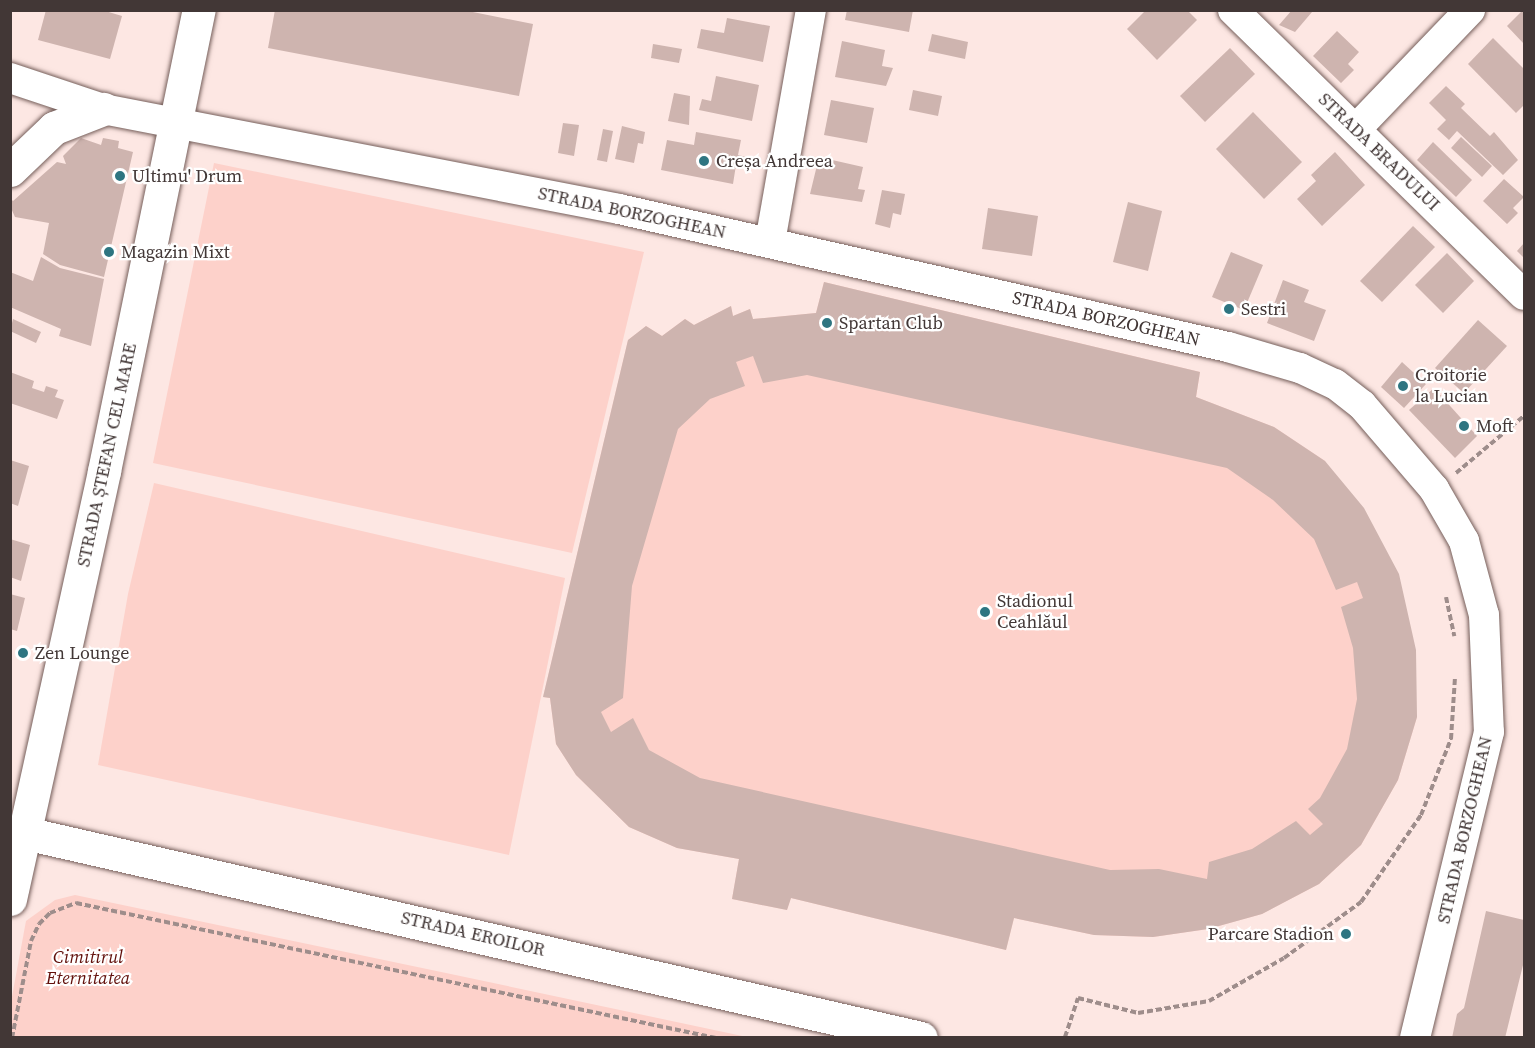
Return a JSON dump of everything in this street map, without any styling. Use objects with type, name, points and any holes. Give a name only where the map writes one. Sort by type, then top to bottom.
[{"type":"street","name":"STRADA ȘTEFAN CEL MARE","points":[[10,899],[26,833],[199,10]]},
{"type":"street","points":[[770,242],[811,10]]},
{"type":"street","name":"STRADA BRADULUI","points":[[1233,10],[1524,295]]},
{"type":"street","points":[[1356,129],[1470,10]]},
{"type":"street","name":"STRADA BORZOGHEAN","points":[[10,78],[103,109],[770,242],[1228,347],[1300,368],[1335,384],[1362,405],[1434,489],[1464,541],[1484,615],[1489,722],[1415,1038]]},
{"type":"street","points":[[10,170],[54,128],[103,109]]},
{"type":"street","name":"STRADA EROILOR","points":[[26,833],[921,1038]]},
{"type":"path","points":[[1457,473],[1524,416]]},
{"type":"path","points":[[1444,586],[1455,642]]},
{"type":"path","points":[[1065,1036],[1078,998],[1138,1013],[1209,1001],[1284,958],[1361,902],[1421,815],[1451,739],[1455,675]]},
{"type":"path","points":[[12,1038],[32,941],[39,924],[50,913],[76,903],[716,1038]]},
{"type":"green space","points":[[214,163],[644,252],[572,553],[153,463]]},
{"type":"green space","name":"Stadionul Ceahlăul","points":[[824,282],[1200,372],[1196,397],[1274,427],[1325,461],[1417,717],[1398,780],[1361,845],[1319,884],[1262,914],[1208,929],[1153,937],[1094,935],[1014,918],[1006,950],[791,898],[787,910],[732,899],[739,859],[677,848],[629,827],[576,775],[556,744],[550,698],[543,697],[628,340],[646,326],[662,336],[685,319],[694,325],[731,306],[733,316],[750,309],[753,319],[816,313]]},
{"type":"green space","points":[[154,483],[565,578],[509,855],[98,765],[128,594]]},
{"type":"green space","name":"Cimitirul Eternitatea","points":[[75,895],[747,1037],[11,1037],[11,1002],[26,921],[55,900]]},
{"type":"building","points":[[46,10],[102,10],[122,16],[110,59],[38,40]]},
{"type":"building","points":[[275,10],[463,10],[533,24],[519,96],[268,48]]},
{"type":"building","points":[[847,10],[913,10],[909,32],[845,20]]},
{"type":"building","points":[[1146,10],[1187,10],[1197,20],[1157,60],[1127,29]]},
{"type":"building","points":[[1292,10],[1312,12],[1295,32],[1279,25]]},
{"type":"building","points":[[1522,11],[1524,14],[1524,44],[1507,26]]},
{"type":"building","points":[[727,18],[770,26],[763,62],[697,48],[701,29],[724,33]]},
{"type":"building","points":[[1337,31],[1359,52],[1348,64],[1354,70],[1341,83],[1313,56]]},
{"type":"building","points":[[932,34],[968,42],[965,59],[928,51]]},
{"type":"building","points":[[1493,38],[1524,69],[1524,105],[1516,113],[1468,64]]},
{"type":"building","points":[[842,41],[885,50],[882,66],[893,68],[886,86],[835,77]]},
{"type":"building","points":[[653,44],[682,49],[679,63],[651,58]]},
{"type":"building","points":[[1230,48],[1255,74],[1205,122],[1180,96]]},
{"type":"building","points":[[716,76],[759,85],[752,121],[699,110],[702,99],[711,101]]},
{"type":"building","points":[[1446,86],[1465,104],[1461,108],[1490,136],[1494,132],[1518,160],[1503,175],[1457,131],[1449,140],[1437,129],[1446,120],[1429,103]]},
{"type":"building","points":[[913,90],[942,96],[938,116],[909,110]]},
{"type":"building","points":[[674,93],[690,96],[689,125],[668,121]]},
{"type":"building","points":[[831,100],[874,108],[867,143],[824,135]]},
{"type":"building","points":[[1253,112],[1302,162],[1264,199],[1216,149]]},
{"type":"building","points":[[563,123],[579,125],[574,156],[558,153]]},
{"type":"building","points":[[622,126],[645,132],[643,144],[638,143],[634,163],[615,159]]},
{"type":"building","points":[[603,129],[613,131],[607,162],[597,160]]},
{"type":"building","name":"Creșa Andreea","points":[[696,132],[741,140],[738,155],[746,157],[744,167],[736,165],[733,184],[661,170],[667,140],[694,145]]},
{"type":"building","points":[[1461,137],[1492,166],[1482,177],[1451,148]]},
{"type":"building","points":[[81,138],[101,145],[103,138],[119,141],[118,148],[133,152],[104,277],[60,265],[43,254],[49,223],[15,217],[10,206],[10,198],[13,201],[57,162],[66,164],[63,156]]},
{"type":"building","points":[[1433,142],[1472,180],[1456,197],[1417,160]]},
{"type":"building","points":[[1335,152],[1365,185],[1322,226],[1297,199],[1316,181],[1311,175]]},
{"type":"building","points":[[819,157],[863,167],[858,189],[865,190],[862,202],[810,194]]},
{"type":"building","points":[[1504,179],[1524,197],[1513,208],[1518,213],[1507,224],[1483,201]]},
{"type":"building","points":[[882,190],[905,194],[901,215],[893,213],[890,228],[875,224]]},
{"type":"building","points":[[1128,202],[1162,211],[1148,271],[1113,262]]},
{"type":"building","points":[[988,208],[1038,216],[1032,256],[982,249]]},
{"type":"building","points":[[1413,226],[1435,247],[1382,302],[1360,281]]},
{"type":"building","points":[[1524,243],[1524,258],[1517,251]]},
{"type":"building","points":[[1231,252],[1263,265],[1244,310],[1212,297]]},
{"type":"building","points":[[1447,253],[1474,281],[1443,313],[1415,285]]},
{"type":"building","points":[[41,257],[60,268],[104,279],[91,346],[59,336],[61,329],[10,307],[10,272],[33,281]]},
{"type":"building","points":[[1283,280],[1309,290],[1304,302],[1326,310],[1314,341],[1267,323]]},
{"type":"building","points":[[824,282],[1200,372],[1196,397],[1274,427],[1325,461],[1364,508],[1399,574],[1416,650],[1417,717],[1398,780],[1361,845],[1319,884],[1262,914],[1208,929],[1153,937],[1094,935],[1014,918],[1006,950],[791,898],[787,910],[732,899],[739,859],[677,848],[629,827],[576,775],[556,744],[550,698],[543,697],[628,340],[646,326],[662,336],[685,319],[694,325],[731,306],[733,316],[750,309],[753,319],[816,313]],"holes":[[[753,356],[763,383],[807,375],[1227,468],[1273,500],[1314,539],[1336,590],[1357,582],[1363,598],[1341,607],[1353,648],[1357,699],[1347,749],[1320,798],[1308,809],[1323,824],[1310,835],[1296,821],[1252,849],[1209,862],[1207,879],[1159,869],[1110,870],[700,778],[649,750],[633,718],[611,732],[601,712],[623,698],[632,586],[678,429],[710,399],[745,386],[736,362]]]},
{"type":"building","points":[[13,319],[41,332],[36,343],[10,331]]},
{"type":"building","points":[[1478,320],[1507,346],[1464,393],[1435,368]]},
{"type":"building","name":"Croitorie la Lucian","points":[[1402,362],[1426,384],[1404,408],[1381,387]]},
{"type":"building","points":[[10,372],[34,381],[32,388],[44,392],[46,386],[58,390],[55,397],[64,400],[57,419],[10,403]]},
{"type":"building","points":[[1434,388],[1477,436],[1455,458],[1409,410]]},
{"type":"building","points":[[10,460],[29,466],[18,506],[10,503]]},
{"type":"building","points":[[10,539],[30,545],[21,581],[10,577]]},
{"type":"building","points":[[10,594],[25,598],[17,631],[10,629]]},
{"type":"building","points":[[1486,911],[1524,920],[1524,961],[1505,1038],[1452,1038],[1457,1014],[1464,1008]]},
{"type":"place","name":"Creșa Andreea","points":[[704,161]]},
{"type":"place","name":"Ultimu' Drum","points":[[120,176]]},
{"type":"place","name":"Magazin Mixt","points":[[109,252]]},
{"type":"place","name":"Sestri","points":[[1229,309]]},
{"type":"place","name":"Spartan Club","points":[[827,323]]},
{"type":"place","name":"Croitorie la Lucian","points":[[1403,386]]},
{"type":"place","name":"Moft","points":[[1464,426]]},
{"type":"place","name":"Stadionul Ceahlăul","points":[[985,612]]},
{"type":"place","name":"Zen Lounge","points":[[23,653]]},
{"type":"place","name":"Parcare Stadion","points":[[1346,934]]}]
